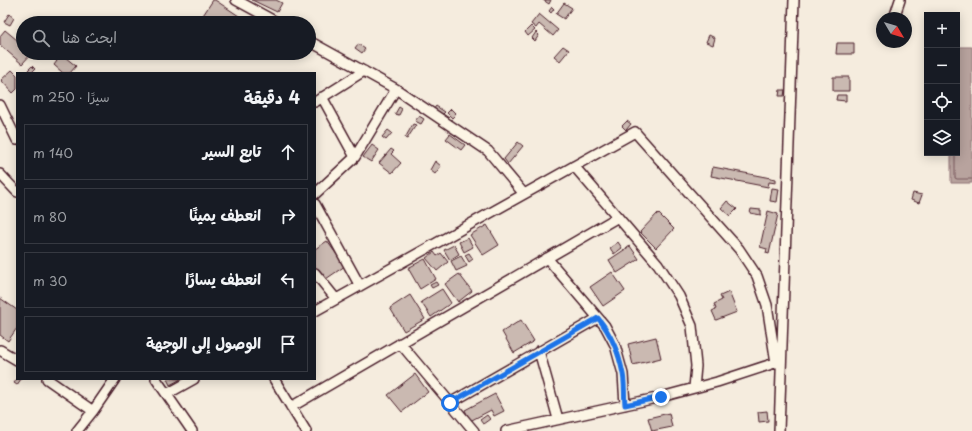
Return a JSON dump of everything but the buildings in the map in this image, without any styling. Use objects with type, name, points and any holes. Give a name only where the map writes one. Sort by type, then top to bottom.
[{"type":"street","points":[[236,0],[265,16]]},
{"type":"street","points":[[779,431],[778,362],[794,0]]},
{"type":"street","points":[[896,12],[900,0]]},
{"type":"street","points":[[316,45],[396,89],[488,151],[524,194]]},
{"type":"street","points":[[355,157],[319,100],[364,71]]},
{"type":"street","points":[[316,193],[355,157],[396,89]]},
{"type":"street","points":[[0,105],[16,138]]},
{"type":"street","points":[[316,310],[635,132],[739,249],[757,276],[767,304],[778,362]]},
{"type":"street","points":[[574,166],[658,264],[679,296],[692,326],[696,366],[694,388]]},
{"type":"street","points":[[0,174],[16,191]]},
{"type":"street","points":[[316,206],[360,286]]},
{"type":"street","points":[[291,407],[618,217]]},
{"type":"street","points":[[547,258],[605,326],[615,345],[623,374],[625,405]]},
{"type":"street","points":[[316,274],[336,299]]},
{"type":"street","points":[[450,403],[598,318]]},
{"type":"street","points":[[400,343],[474,431]]},
{"type":"street","points":[[0,350],[16,359]]},
{"type":"street","points":[[539,351],[558,419]]},
{"type":"street","points":[[506,431],[661,397],[717,382],[778,362]]},
{"type":"street","points":[[48,380],[93,411]]},
{"type":"street","points":[[78,431],[114,380]]},
{"type":"street","points":[[157,380],[192,431]]},
{"type":"street","points":[[167,394],[192,380]]},
{"type":"street","points":[[275,380],[306,431]]},
{"type":"water","points":[[960,47],[972,47],[972,183],[951,183],[951,156],[960,156]]},
{"type":"route","points":[[450,403],[598,318],[605,326],[615,345],[623,374],[625,405],[661,397]]}]
